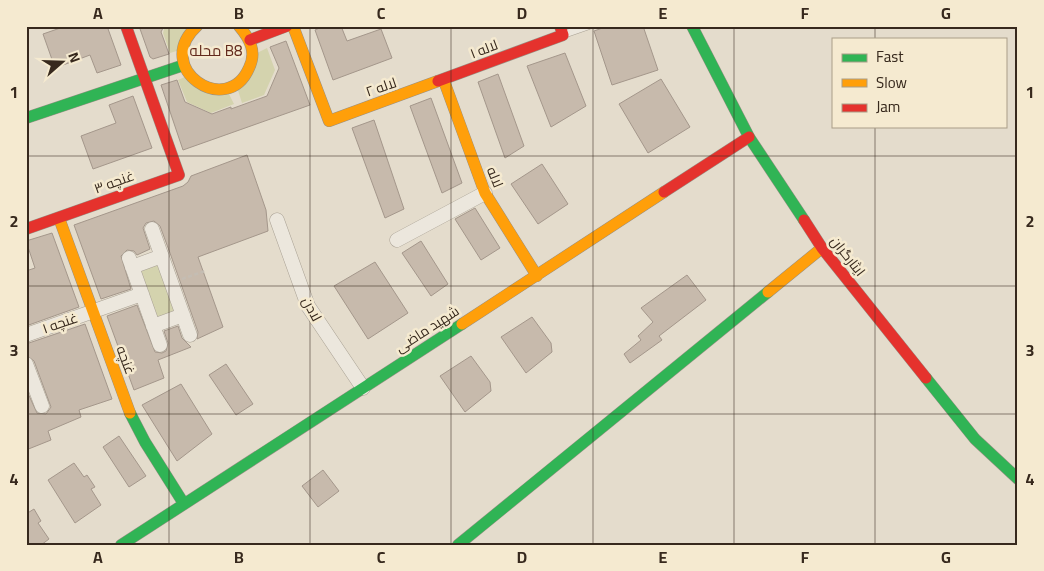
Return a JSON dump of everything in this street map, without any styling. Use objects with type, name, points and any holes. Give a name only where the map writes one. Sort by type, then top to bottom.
[{"type":"street","points":[[126,26],[144,78]]},
{"type":"street","points":[[197,26],[185,40],[182,51],[184,65],[196,82],[206,88],[218,90],[229,88],[240,82],[248,74],[252,63],[253,51],[250,40],[238,26]]},
{"type":"street","points":[[250,40],[287,26]]},
{"type":"street","name":"لاله ۲","points":[[293,26],[329,121],[444,81]]},
{"type":"street","name":"ایثارگران","points":[[692,26],[749,137],[822,248],[975,439],[1018,479]]},
{"type":"street","name":"لاله ۱","points":[[444,81],[561,31]]},
{"type":"street","points":[[26,118],[184,65]]},
{"type":"street","name":"غنچه ۳","points":[[26,229],[179,175],[144,78]]},
{"type":"street","name":"لاله","points":[[444,81],[484,193],[537,276]]},
{"type":"street","name":"شهید ماضی","points":[[121,545],[749,137]]},
{"type":"street","points":[[398,240],[484,193]]},
{"type":"street","name":"غنچه","points":[[59,218],[128,409],[145,442],[184,504]]},
{"type":"street","name":"لادن","points":[[277,220],[308,306],[363,388]]},
{"type":"street","points":[[152,229],[190,335]]},
{"type":"street","points":[[458,545],[822,248]]},
{"type":"street","points":[[160,345],[131,263],[162,256]]},
{"type":"street","name":"غنچه ۱","points":[[26,335],[142,294]]},
{"type":"street","points":[[153,326],[183,315]]},
{"type":"street","points":[[27,368],[42,406]]},
{"type":"lane","points":[[561,31],[588,26]]},
{"type":"path","points":[[172,283],[205,271]]},
{"type":"green space","points":[[165,26],[186,26],[180,50],[170,53],[163,33]]},
{"type":"green space","points":[[267,48],[275,70],[264,95],[242,103],[237,87],[257,53]]},
{"type":"green space","points":[[187,76],[227,90],[234,104],[211,113],[187,102],[178,80]]},
{"type":"green space","points":[[161,260],[180,313],[154,322],[136,270]]},
{"type":"building","points":[[66,26],[107,26],[121,65],[97,73],[90,55],[55,68],[43,34]]},
{"type":"building","points":[[139,26],[164,26],[161,32],[169,54],[153,59],[150,57]]},
{"type":"building","points":[[324,26],[341,26],[347,41],[381,29],[392,58],[333,80],[315,30]]},
{"type":"building","points":[[608,26],[643,26],[658,70],[612,85],[594,31]]},
{"type":"building","points":[[286,41],[310,105],[183,150],[161,85],[177,80],[185,102],[212,114],[231,107],[231,109],[267,96],[279,68],[270,47]]},
{"type":"building","points":[[565,53],[586,106],[551,127],[527,66]]},
{"type":"building","points":[[498,74],[524,146],[505,158],[478,82]]},
{"type":"building","points":[[661,79],[690,127],[648,153],[619,104]]},
{"type":"building","points":[[133,96],[152,148],[93,169],[81,136],[116,123],[109,105]]},
{"type":"building","points":[[431,98],[462,183],[442,193],[410,106]]},
{"type":"building","points":[[374,120],[404,209],[385,218],[352,128]]},
{"type":"building","points":[[247,155],[266,210],[268,231],[198,257],[223,327],[197,339],[198,332],[170,253],[160,226],[154,221],[146,223],[143,228],[150,249],[137,255],[134,251],[127,250],[121,256],[131,289],[101,299],[74,225],[183,186],[191,176]]},
{"type":"building","points":[[542,164],[568,204],[538,224],[511,184]]},
{"type":"building","points":[[475,208],[500,248],[481,260],[455,219]]},
{"type":"building","points":[[52,233],[79,307],[26,326],[26,271],[35,268],[26,241]]},
{"type":"building","points":[[421,241],[448,284],[431,296],[402,253]]},
{"type":"building","points":[[375,262],[408,313],[368,339],[334,286]]},
{"type":"building","points":[[687,275],[706,300],[659,336],[662,340],[630,363],[624,354],[641,340],[638,336],[653,322],[641,308]]},
{"type":"building","points":[[137,305],[155,352],[162,353],[166,351],[168,343],[164,331],[178,326],[182,338],[191,347],[158,360],[164,378],[134,390],[107,316]]},
{"type":"building","points":[[532,317],[551,343],[552,352],[526,373],[501,337]]},
{"type":"building","points":[[85,324],[112,399],[79,410],[81,417],[48,431],[51,440],[26,450],[26,389],[37,413],[46,414],[51,407],[34,361],[26,355],[26,344]]},
{"type":"building","points":[[471,356],[490,382],[491,391],[465,412],[440,376]]},
{"type":"building","points":[[226,364],[253,404],[236,415],[209,375]]},
{"type":"building","points":[[181,384],[212,434],[177,461],[142,405]]},
{"type":"building","points":[[119,436],[146,476],[129,487],[103,447]]},
{"type":"building","points":[[74,463],[84,477],[87,475],[95,487],[91,489],[101,505],[75,523],[48,480]]},
{"type":"building","points":[[323,470],[339,491],[318,507],[302,486]]},
{"type":"building","points":[[34,509],[41,521],[38,523],[49,539],[41,545],[26,545],[26,514]]},
{"type":"traffic: fast","points":[[692,26],[749,137],[804,220]]},
{"type":"traffic: fast","points":[[26,118],[184,65]]},
{"type":"traffic: fast","points":[[458,545],[768,292]]},
{"type":"traffic: fast","points":[[121,545],[462,324]]},
{"type":"traffic: fast","points":[[926,378],[975,439],[1018,479]]},
{"type":"traffic: fast","points":[[130,413],[145,442],[184,504]]},
{"type":"traffic: slow","points":[[197,26],[185,42],[183,57],[187,71],[198,82],[211,88],[225,89],[239,83],[251,62],[251,46],[239,26]]},
{"type":"traffic: slow","points":[[293,26],[329,121],[438,81]]},
{"type":"traffic: slow","points":[[444,81],[485,193],[537,276]]},
{"type":"traffic: slow","points":[[462,324],[664,192]]},
{"type":"traffic: slow","points":[[59,218],[130,413]]},
{"type":"traffic: slow","points":[[768,292],[822,248]]},
{"type":"traffic: jam","points":[[26,229],[179,175],[126,26]]},
{"type":"traffic: jam","points":[[250,40],[287,26]]},
{"type":"traffic: jam","points":[[438,81],[563,35],[560,26]]},
{"type":"traffic: jam","points":[[664,192],[749,137]]},
{"type":"traffic: jam","points":[[804,220],[822,248],[926,378]]},
{"type":"district","name":"محله B8","points":[[216,50]]}]
